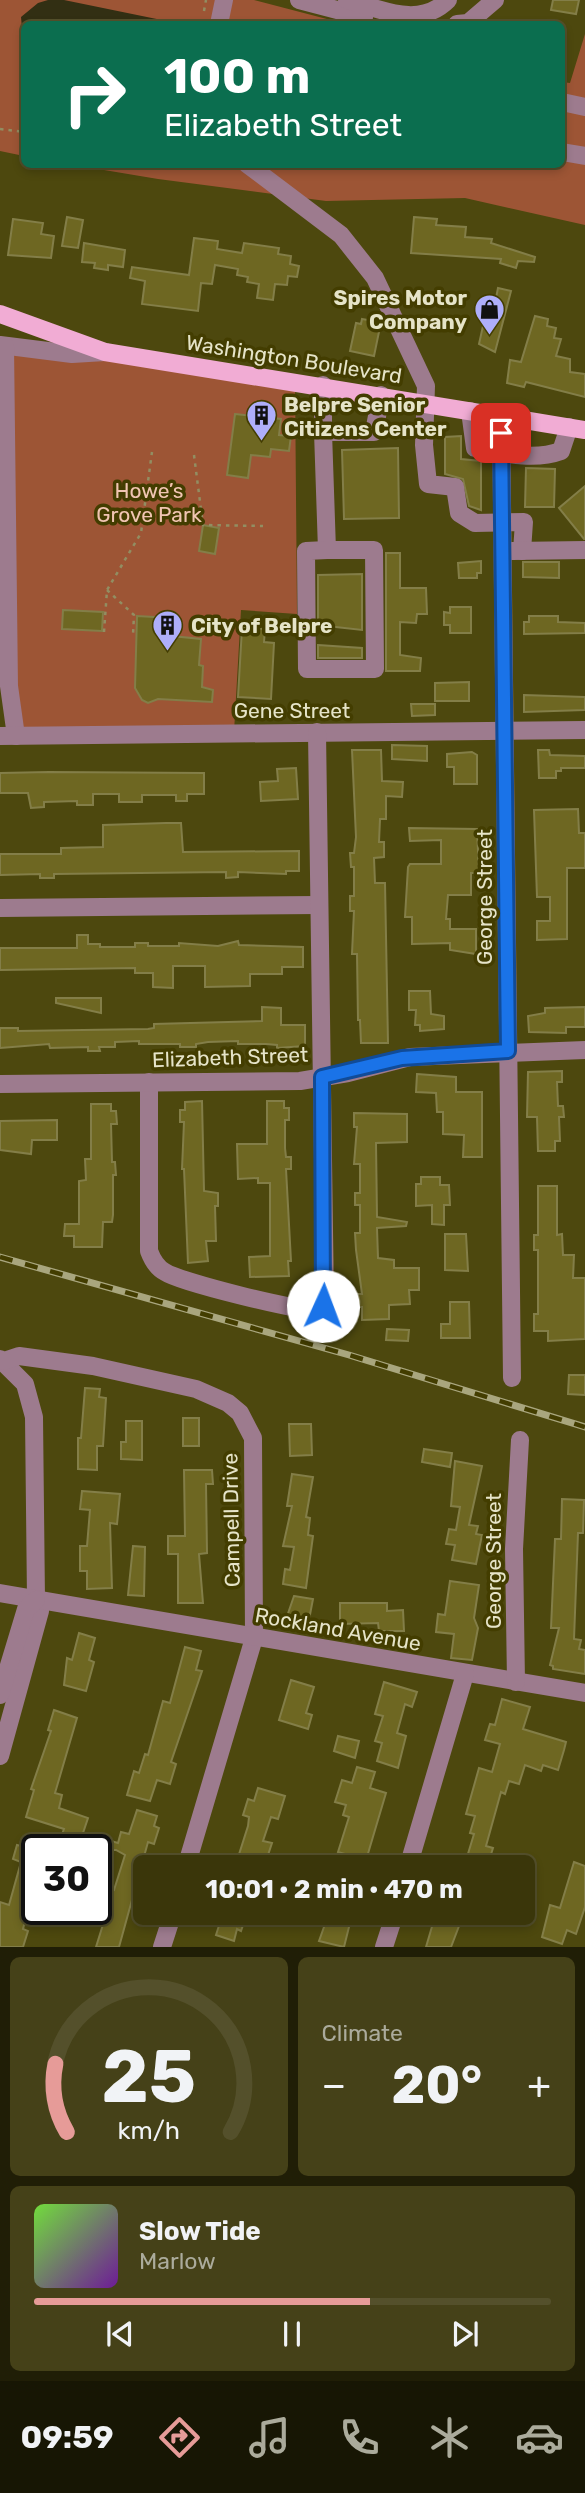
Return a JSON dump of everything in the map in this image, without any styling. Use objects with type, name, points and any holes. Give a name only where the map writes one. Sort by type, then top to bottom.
[{"type":"main road","name":"Washington Boulevard","points":[[0,314],[105,352],[577,429]]},
{"type":"street","points":[[220,21],[224,0]]},
{"type":"street","points":[[299,0],[382,21]]},
{"type":"street","points":[[347,0],[415,18],[427,15],[448,0]]},
{"type":"street","points":[[470,21],[495,0]]},
{"type":"street","points":[[565,103],[585,107]]},
{"type":"street","points":[[252,168],[317,215],[360,256],[384,296],[426,386],[424,445],[428,484],[455,487],[459,513],[475,523],[524,522],[522,551]]},
{"type":"street","points":[[8,736],[3,346],[72,354],[105,352]]},
{"type":"street","points":[[323,386],[327,550]]},
{"type":"street","points":[[323,432],[374,432],[381,395]]},
{"type":"street","points":[[470,411],[475,448],[501,453],[545,457],[561,451],[577,429]]},
{"type":"street","name":"George Street","points":[[501,416],[512,1378]]},
{"type":"street","points":[[503,551],[522,551],[549,543],[585,550]]},
{"type":"street","points":[[327,550],[374,550],[375,669],[307,670],[306,551],[327,550]]},
{"type":"street","name":"Gene Street","points":[[8,736],[585,730]]},
{"type":"street","points":[[149,1082],[149,1251],[155,1264],[174,1276],[290,1308],[318,1310],[325,1301],[317,732]]},
{"type":"street","points":[[0,908],[319,905]]},
{"type":"street","name":"Elizabeth Street","points":[[0,1084],[300,1081],[402,1058],[508,1051],[585,1050]]},
{"type":"street","name":"Campell Drive","points":[[2,1360],[19,1356],[133,1373],[206,1393],[228,1403],[240,1413],[253,1438],[254,1638],[190,1855]]},
{"type":"street","points":[[0,1756],[6,1712],[38,1625],[40,1611],[36,1600],[34,1416],[24,1384],[2,1360]]},
{"type":"street","name":"George Street","points":[[516,1682],[514,1549],[520,1440]]},
{"type":"street","name":"Rockland Avenue","points":[[0,1593],[585,1693]]},
{"type":"street","points":[[0,1695],[26,1609],[36,1600]]},
{"type":"street","points":[[412,1855],[465,1674]]},
{"type":"street","points":[[162,1947],[169,1925]]},
{"type":"street","points":[[384,1947],[391,1925]]},
{"type":"path","points":[[0,129],[21,132]]},
{"type":"path","points":[[104,632],[107,590],[141,533],[152,452]]},
{"type":"path","points":[[194,455],[203,525],[263,526]]},
{"type":"path","points":[[107,590],[134,615],[133,635]]},
{"type":"green space","points":[[0,0],[254,0],[334,21],[21,21],[21,155],[0,151]]},
{"type":"green space","points":[[585,34],[585,225],[465,198],[326,201],[92,168],[565,168],[565,82],[570,83]]},
{"type":"green space","name":"Howe’s Grove Park","points":[[5,346],[295,380],[297,614],[241,610],[234,732],[16,736]]},
{"type":"shaded area","points":[[64,0],[166,21],[21,21],[21,17],[38,3]]},
{"type":"building","points":[[553,0],[579,0],[576,14],[551,10]]},
{"type":"building","points":[[67,217],[83,220],[78,248],[62,246]]},
{"type":"building","points":[[414,217],[437,219],[436,225],[466,227],[465,237],[492,239],[491,243],[535,257],[534,262],[518,261],[516,268],[500,263],[501,259],[411,253]]},
{"type":"building","points":[[13,219],[43,223],[41,234],[54,236],[51,258],[8,255]]},
{"type":"building","points":[[194,238],[218,241],[217,249],[242,253],[244,243],[279,248],[278,254],[291,256],[290,264],[299,266],[297,277],[288,276],[287,285],[275,284],[273,300],[257,298],[259,284],[247,282],[248,277],[237,275],[238,269],[215,265],[212,284],[201,283],[198,311],[142,304],[145,281],[130,278],[132,267],[189,275]]},
{"type":"building","points":[[84,243],[125,250],[123,267],[108,265],[108,270],[94,268],[95,263],[82,262]]},
{"type":"building","points":[[498,288],[511,291],[495,352],[479,344],[483,326],[490,328]]},
{"type":"building","points":[[535,316],[548,319],[547,326],[556,328],[554,338],[561,339],[556,356],[570,359],[570,372],[585,374],[585,397],[526,382],[524,387],[507,383],[510,360],[521,362]]},
{"type":"building","points":[[362,319],[374,321],[373,325],[380,327],[374,356],[350,351],[356,323],[361,324]]},
{"type":"building","name":"Belpre Senior Citizens Center","points":[[235,414],[281,419],[279,435],[291,436],[289,451],[271,449],[270,457],[251,455],[248,478],[227,475]]},
{"type":"building","points":[[461,436],[461,459],[481,461],[481,510],[469,506],[463,479],[445,474],[445,437]]},
{"type":"building","points":[[398,448],[399,518],[344,519],[342,450]]},
{"type":"building","points":[[526,468],[555,469],[554,507],[525,507]]},
{"type":"building","points":[[585,486],[585,539],[584,539],[559,508]]},
{"type":"building","points":[[203,525],[219,528],[215,554],[199,551]]},
{"type":"building","points":[[386,553],[400,553],[400,588],[426,588],[427,614],[417,614],[416,623],[400,622],[400,655],[421,658],[420,671],[386,671]]},
{"type":"building","points":[[481,561],[481,573],[477,573],[477,578],[459,578],[458,563]]},
{"type":"building","points":[[523,562],[559,562],[559,578],[523,577]]},
{"type":"building","points":[[362,574],[362,630],[318,625],[318,575]]},
{"type":"building","points":[[450,607],[471,607],[471,633],[450,633],[450,625],[444,625],[444,612],[450,613]]},
{"type":"building","points":[[63,610],[103,612],[102,631],[62,629]]},
{"type":"building","name":"City of Belpre","points":[[137,616],[172,618],[172,636],[201,639],[199,665],[203,666],[202,687],[213,690],[212,702],[158,699],[148,703],[142,700],[135,688]]},
{"type":"building","points":[[529,616],[558,616],[558,622],[585,623],[585,633],[524,634],[524,622],[529,622]]},
{"type":"building","points":[[242,628],[265,629],[264,642],[274,643],[271,699],[238,697]]},
{"type":"building","points":[[318,645],[362,648],[362,658],[318,658]]},
{"type":"building","points":[[469,682],[469,701],[435,701],[435,683]]},
{"type":"building","points":[[524,695],[585,697],[585,710],[524,712]]},
{"type":"building","points":[[411,704],[435,704],[435,715],[412,716]]},
{"type":"building","points":[[392,745],[427,746],[427,761],[392,759]]},
{"type":"building","points":[[352,750],[381,750],[382,781],[403,782],[402,797],[386,796],[386,819],[380,819],[379,842],[384,842],[384,857],[374,858],[375,883],[385,883],[388,1043],[361,1043],[358,1020],[357,954],[352,954],[354,911],[350,911],[350,896],[354,896],[354,867],[351,867],[350,853],[354,853],[356,837]]},
{"type":"building","points":[[538,750],[549,750],[550,755],[585,756],[585,768],[561,768],[561,771],[556,771],[556,778],[539,778]]},
{"type":"building","points":[[472,752],[477,755],[477,784],[454,784],[454,767],[447,767],[447,754]]},
{"type":"building","points":[[296,768],[298,799],[261,801],[260,782],[278,781],[277,769]]},
{"type":"building","points":[[0,773],[204,773],[204,794],[187,794],[187,801],[176,801],[176,795],[142,795],[142,802],[119,802],[119,794],[93,794],[93,805],[77,805],[77,801],[44,802],[44,807],[31,808],[28,793],[0,793]]},
{"type":"building","points":[[578,809],[579,833],[585,833],[585,868],[567,868],[567,939],[537,940],[537,921],[550,921],[550,897],[537,897],[534,810]]},
{"type":"building","points":[[181,823],[183,852],[299,851],[299,871],[286,871],[286,874],[238,872],[238,877],[226,878],[226,872],[54,874],[54,878],[40,878],[40,874],[0,875],[0,854],[61,854],[61,848],[103,847],[103,825]]},
{"type":"building","points":[[409,828],[477,829],[479,873],[471,873],[471,895],[448,895],[446,919],[450,919],[450,929],[476,929],[476,954],[450,950],[450,943],[412,944],[412,917],[405,917],[408,867],[410,864],[441,864],[441,840],[410,841]]},
{"type":"building","points":[[77,935],[88,935],[88,944],[100,944],[100,947],[135,947],[135,943],[148,943],[148,946],[179,946],[179,943],[218,946],[238,941],[239,945],[303,947],[303,967],[282,967],[282,974],[250,974],[250,986],[205,987],[205,966],[173,966],[173,988],[153,987],[153,973],[135,973],[135,968],[0,970],[0,948],[77,948]]},
{"type":"building","points":[[409,991],[430,991],[431,1014],[444,1016],[444,1029],[420,1031],[420,1025],[415,1025],[416,1010],[409,1010]]},
{"type":"building","points":[[56,998],[101,998],[101,1013],[56,1003]]},
{"type":"building","points":[[262,1007],[281,1008],[281,1025],[305,1025],[305,1046],[277,1048],[277,1045],[238,1044],[238,1041],[180,1047],[180,1044],[139,1044],[139,1041],[115,1042],[115,1047],[99,1047],[100,1051],[88,1051],[88,1047],[50,1048],[49,1044],[0,1048],[0,1028],[18,1028],[18,1031],[148,1029],[154,1028],[154,1024],[262,1021]]},
{"type":"building","points":[[585,1007],[585,1027],[566,1027],[566,1033],[529,1032],[528,1016],[545,1013],[545,1008]]},
{"type":"building","points":[[562,1071],[562,1082],[557,1082],[558,1106],[563,1106],[564,1117],[559,1117],[560,1141],[555,1141],[555,1151],[538,1151],[537,1117],[527,1117],[528,1072]]},
{"type":"building","points":[[417,1074],[456,1077],[456,1092],[482,1092],[482,1157],[463,1157],[464,1135],[443,1134],[443,1112],[437,1112],[436,1093],[416,1092]]},
{"type":"building","points":[[202,1101],[204,1191],[218,1193],[218,1206],[215,1206],[216,1241],[206,1241],[208,1261],[188,1263],[182,1169],[184,1122],[180,1122],[180,1110],[185,1110],[185,1102]]},
{"type":"building","points":[[267,1101],[284,1101],[284,1108],[289,1108],[289,1120],[285,1120],[285,1148],[286,1157],[291,1157],[291,1169],[286,1169],[291,1261],[288,1261],[289,1276],[250,1277],[249,1257],[270,1256],[270,1183],[258,1183],[258,1178],[238,1179],[237,1144],[267,1144]]},
{"type":"building","points":[[91,1104],[111,1104],[111,1111],[116,1111],[117,1124],[111,1124],[112,1162],[115,1162],[116,1175],[113,1175],[113,1215],[112,1222],[103,1222],[102,1247],[74,1247],[74,1236],[64,1236],[65,1224],[79,1224],[79,1181],[86,1180],[85,1159],[91,1159]]},
{"type":"building","points":[[354,1113],[407,1114],[407,1142],[376,1143],[377,1217],[407,1222],[406,1226],[377,1228],[378,1258],[394,1260],[394,1268],[419,1268],[419,1290],[409,1290],[410,1304],[389,1305],[389,1319],[362,1320],[362,1307],[358,1307],[357,1294],[362,1294],[355,1233],[360,1233],[360,1205],[355,1205],[355,1193],[360,1193],[360,1164],[354,1164],[357,1127],[354,1127]]},
{"type":"building","points":[[57,1120],[57,1140],[32,1140],[31,1154],[0,1150],[0,1121]]},
{"type":"building","points":[[421,1177],[440,1177],[440,1185],[449,1185],[450,1205],[444,1205],[444,1225],[432,1224],[432,1205],[416,1206],[416,1184],[421,1184]]},
{"type":"building","points":[[538,1186],[557,1186],[557,1235],[562,1234],[563,1255],[574,1255],[573,1278],[585,1278],[585,1339],[548,1341],[548,1331],[534,1331],[534,1314],[538,1314],[538,1250],[534,1250],[534,1235],[538,1235]]},
{"type":"building","points":[[445,1234],[466,1234],[468,1271],[445,1270]]},
{"type":"building","points":[[450,1302],[469,1302],[470,1338],[441,1338],[441,1324],[450,1324]]},
{"type":"building","points":[[387,1329],[409,1330],[408,1341],[386,1340]]},
{"type":"building","points":[[569,1375],[585,1375],[585,1395],[568,1394]]},
{"type":"building","points":[[85,1388],[100,1389],[99,1397],[106,1398],[103,1446],[97,1446],[97,1470],[78,1469],[78,1438],[81,1438]]},
{"type":"building","points":[[183,1418],[199,1418],[199,1446],[183,1446]]},
{"type":"building","points":[[126,1421],[142,1421],[142,1460],[121,1459],[121,1442],[126,1442]]},
{"type":"building","points":[[289,1424],[311,1424],[312,1455],[290,1456]]},
{"type":"building","points":[[424,1449],[452,1453],[450,1467],[422,1462]]},
{"type":"building","points":[[455,1461],[482,1466],[469,1525],[478,1526],[476,1534],[482,1535],[476,1564],[452,1560],[455,1545],[446,1544],[449,1529],[456,1530],[460,1507],[451,1506]]},
{"type":"building","points":[[184,1470],[212,1470],[213,1484],[206,1484],[207,1553],[199,1554],[203,1603],[178,1603],[178,1554],[168,1554],[168,1536],[185,1536]]},
{"type":"building","points":[[292,1474],[313,1477],[306,1517],[310,1518],[308,1535],[313,1536],[306,1588],[283,1584],[285,1569],[290,1570],[294,1547],[283,1546],[292,1506],[287,1506]]},
{"type":"building","points":[[82,1491],[120,1494],[117,1524],[110,1523],[112,1588],[87,1589],[87,1571],[80,1571],[80,1546],[87,1546],[90,1510],[80,1509]]},
{"type":"building","points":[[562,1499],[584,1500],[583,1533],[578,1533],[574,1639],[581,1640],[579,1649],[585,1650],[585,1674],[553,1669],[550,1665],[559,1628],[551,1628],[555,1539],[561,1539]]},
{"type":"building","points":[[133,1546],[145,1547],[144,1596],[128,1595]]},
{"type":"building","points":[[450,1581],[479,1585],[474,1618],[478,1628],[472,1660],[451,1658],[454,1634],[436,1632],[438,1614],[445,1615]]},
{"type":"building","points":[[294,1596],[313,1599],[307,1630],[284,1625]]},
{"type":"building","points":[[340,1603],[387,1603],[387,1611],[403,1610],[404,1631],[379,1631],[378,1623],[340,1624]]},
{"type":"building","points":[[79,1633],[95,1638],[89,1660],[94,1662],[86,1691],[64,1685],[67,1658],[72,1660]]},
{"type":"building","points":[[185,1647],[201,1651],[196,1670],[202,1671],[171,1762],[176,1764],[170,1784],[157,1780],[150,1801],[127,1795],[134,1771],[139,1773],[145,1754],[148,1755],[163,1701],[170,1703]]},
{"type":"building","points":[[291,1680],[314,1687],[306,1713],[312,1715],[308,1729],[279,1720]]},
{"type":"building","points":[[384,1682],[417,1692],[412,1707],[405,1704],[397,1733],[406,1736],[398,1768],[377,1761],[382,1743],[375,1741],[383,1716],[375,1714]]},
{"type":"building","points":[[502,1699],[530,1707],[523,1729],[566,1742],[558,1770],[543,1765],[541,1771],[525,1765],[519,1784],[509,1781],[505,1794],[501,1792],[486,1846],[493,1848],[491,1855],[468,1855],[474,1834],[470,1833],[475,1816],[466,1814],[479,1768],[492,1772],[500,1744],[485,1740],[490,1724],[495,1725]]},
{"type":"building","points":[[54,1710],[77,1718],[55,1793],[62,1795],[59,1808],[88,1818],[83,1833],[86,1834],[62,1834],[64,1829],[26,1817],[34,1790],[31,1789],[51,1731],[48,1730]]},
{"type":"building","points":[[338,1736],[359,1741],[355,1758],[334,1751]]},
{"type":"building","points":[[357,1767],[375,1772],[370,1788],[386,1793],[368,1855],[338,1852],[349,1817],[343,1815],[346,1805],[335,1802],[342,1780],[352,1783]]},
{"type":"building","points":[[258,1788],[285,1796],[278,1819],[271,1817],[263,1841],[272,1843],[268,1855],[239,1855],[249,1817],[243,1815],[248,1799],[254,1801]]},
{"type":"building","points":[[137,1810],[157,1816],[154,1826],[159,1828],[154,1844],[148,1842],[144,1855],[133,1855],[133,1896],[119,1947],[96,1947],[103,1925],[112,1925],[112,1889],[114,1890],[125,1855],[112,1850],[112,1841],[118,1843],[121,1832],[129,1834]]},
{"type":"building","points":[[17,1845],[21,1846],[21,1862],[13,1859]]},
{"type":"building","points":[[21,1862],[21,1925],[28,1931],[23,1947],[0,1947],[0,1902],[9,1905]]},
{"type":"building","points":[[574,1862],[585,1866],[585,1907],[576,1934],[567,1930],[562,1944],[542,1937],[550,1905],[560,1908]]},
{"type":"building","points":[[219,1925],[243,1925],[241,1931],[237,1929],[234,1941],[216,1935]]},
{"type":"building","points":[[325,1925],[350,1925],[344,1947],[319,1941]]},
{"type":"building","points":[[432,1925],[459,1925],[451,1947],[426,1947]]},
{"type":"railway","points":[[0,1257],[349,1355],[585,1427]]},
{"type":"place","name":"Spires Motor Company","points":[[490,336]]},
{"type":"place","name":"Belpre Senior Citizens Center","points":[[261,443]]},
{"type":"place","name":"City of Belpre","points":[[168,652]]},
{"type":"route","points":[[323,1306],[322,1077],[348,1073],[402,1058],[508,1051],[501,433]]}]
